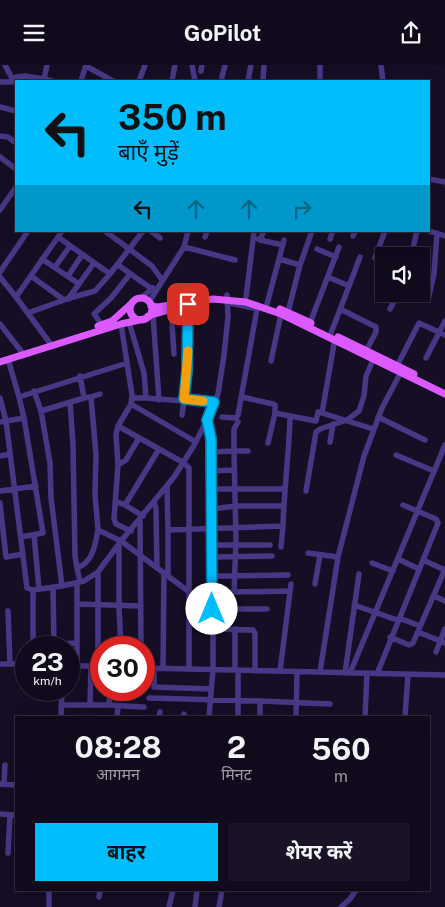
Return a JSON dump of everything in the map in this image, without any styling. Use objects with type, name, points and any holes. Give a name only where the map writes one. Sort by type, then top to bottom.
[{"type":"main road","points":[[0,362],[4,358],[20,351],[51,344],[112,321],[132,303],[141,298],[150,304],[164,307],[205,296],[257,304],[267,303],[285,315],[310,323],[373,360],[400,369],[445,389]]},
{"type":"main road","points":[[4,358],[188,304],[212,299],[246,297],[257,304],[366,351],[445,394]]},
{"type":"main road","points":[[132,303],[130,309],[132,315],[138,319],[148,317]]},
{"type":"main road","points":[[148,317],[151,311],[150,304]]},
{"type":"street","points":[[5,65],[14,79]]},
{"type":"street","points":[[44,79],[48,65]]},
{"type":"street","points":[[139,80],[145,65]]},
{"type":"street","points":[[172,80],[175,65]]},
{"type":"street","points":[[192,65],[195,80]]},
{"type":"street","points":[[221,80],[225,65]]},
{"type":"street","points":[[248,80],[251,65]]},
{"type":"street","points":[[263,80],[264,65]]},
{"type":"street","points":[[320,65],[320,80]]},
{"type":"street","points":[[381,65],[383,80]]},
{"type":"street","points":[[81,80],[86,66],[111,80]]},
{"type":"street","points":[[0,82],[12,82],[16,77],[25,76],[48,80]]},
{"type":"street","points":[[0,107],[15,109]]},
{"type":"street","points":[[0,135],[8,137],[15,142]]},
{"type":"street","points":[[0,157],[15,168]]},
{"type":"street","points":[[430,179],[445,182]]},
{"type":"street","points":[[0,204],[15,183]]},
{"type":"street","points":[[0,210],[15,188]]},
{"type":"street","points":[[430,231],[445,236]]},
{"type":"street","points":[[0,272],[27,232]]},
{"type":"street","points":[[16,297],[61,232]]},
{"type":"street","points":[[106,232],[152,266],[162,280]]},
{"type":"street","points":[[28,313],[95,291],[110,275],[142,232]]},
{"type":"street","points":[[152,232],[160,237]]},
{"type":"street","points":[[150,304],[162,280],[184,247],[188,232]]},
{"type":"street","points":[[260,239],[264,232]]},
{"type":"street","points":[[270,361],[312,232]]},
{"type":"street","points":[[330,239],[333,232]]},
{"type":"street","points":[[379,247],[385,232]]},
{"type":"street","points":[[413,247],[417,232]]},
{"type":"street","points":[[253,233],[260,239],[284,242],[267,303]]},
{"type":"street","points":[[246,297],[253,233]]},
{"type":"street","points":[[430,291],[434,274],[437,233]]},
{"type":"street","points":[[58,237],[110,275]]},
{"type":"street","points":[[54,267],[70,246]]},
{"type":"street","points":[[184,247],[235,260]]},
{"type":"street","points":[[310,323],[340,247]]},
{"type":"street","points":[[317,249],[336,257]]},
{"type":"street","points":[[68,276],[82,255]]},
{"type":"street","points":[[322,413],[340,309],[360,257]]},
{"type":"street","points":[[42,259],[79,284]]},
{"type":"street","points":[[279,259],[300,265]]},
{"type":"street","points":[[66,299],[94,263]]},
{"type":"street","points":[[118,265],[152,289]]},
{"type":"street","points":[[102,325],[94,314],[111,298],[130,274]]},
{"type":"street","points":[[31,276],[66,299]]},
{"type":"street","points":[[0,277],[51,344]]},
{"type":"street","points":[[328,277],[349,286]]},
{"type":"street","points":[[141,298],[162,280]]},
{"type":"street","points":[[0,398],[10,454],[27,587],[28,589],[36,589],[78,583],[98,572],[167,486],[184,463],[196,442],[218,393],[224,355],[228,299]]},
{"type":"street","points":[[390,309],[394,302]]},
{"type":"street","points":[[182,415],[187,364],[188,304]]},
{"type":"street","points":[[222,417],[238,417],[257,304]]},
{"type":"street","points":[[171,309],[174,354]]},
{"type":"street","points":[[340,309],[376,327],[376,332],[366,351]]},
{"type":"street","points":[[148,317],[159,400]]},
{"type":"street","points":[[426,358],[442,333],[445,321]]},
{"type":"street","points":[[125,323],[127,363],[132,401],[118,426],[116,435],[118,465],[114,522],[131,531]]},
{"type":"street","points":[[125,323],[144,373],[146,398]]},
{"type":"street","points":[[320,672],[338,557],[364,456],[373,429],[419,323],[442,333]]},
{"type":"street","points":[[0,324],[20,351]]},
{"type":"street","points":[[4,358],[19,397],[24,419],[43,533],[21,537]]},
{"type":"street","points":[[306,491],[316,432],[354,416],[361,407],[366,376],[373,360]]},
{"type":"street","points":[[19,397],[127,363]]},
{"type":"street","points":[[80,377],[84,398]]},
{"type":"street","points":[[34,391],[41,411],[50,463],[51,498],[62,586]]},
{"type":"street","points":[[41,411],[100,394]]},
{"type":"street","points":[[77,568],[83,566],[89,560],[96,543],[98,530],[95,495],[96,455],[91,397]]},
{"type":"street","points":[[242,397],[275,405],[268,443]]},
{"type":"street","points":[[132,401],[146,398],[214,402]]},
{"type":"street","points":[[132,401],[196,442]]},
{"type":"street","points":[[70,402],[78,583],[77,636]]},
{"type":"street","points":[[275,413],[316,421],[318,412],[373,429]]},
{"type":"street","points":[[281,547],[284,489],[289,456],[290,417]]},
{"type":"street","points":[[378,417],[425,440]]},
{"type":"street","points":[[3,422],[24,419]]},
{"type":"street","points":[[207,420],[211,438],[213,557],[213,669],[210,716]]},
{"type":"street","points":[[234,593],[236,527],[234,429],[238,421]]},
{"type":"street","points":[[330,442],[333,424]]},
{"type":"street","points":[[118,426],[184,463],[189,468],[189,669]]},
{"type":"street","points":[[118,465],[126,460],[138,438]]},
{"type":"street","points":[[347,673],[398,559],[445,445]]},
{"type":"street","points":[[125,505],[159,449]]},
{"type":"street","points":[[211,452],[248,451]]},
{"type":"street","points":[[0,456],[10,454]]},
{"type":"street","points":[[396,455],[434,471]]},
{"type":"street","points":[[211,471],[234,470]]},
{"type":"street","points":[[0,491],[36,486]]},
{"type":"street","points":[[163,668],[168,530],[167,486]]},
{"type":"street","points":[[211,489],[284,489]]},
{"type":"street","points":[[115,501],[125,505],[141,518]]},
{"type":"street","points":[[154,502],[156,508],[157,568]]},
{"type":"street","points":[[0,503],[6,557],[23,554]]},
{"type":"street","points":[[212,509],[235,506],[283,505]]},
{"type":"street","points":[[377,674],[390,637],[438,523],[436,519],[404,505]]},
{"type":"street","points":[[141,518],[141,636]]},
{"type":"street","points":[[168,530],[282,526]]},
{"type":"street","points":[[98,530],[140,556],[212,609],[267,609]]},
{"type":"street","points":[[34,535],[36,589],[34,636]]},
{"type":"street","points":[[120,543],[120,636]]},
{"type":"street","points":[[212,545],[270,545]]},
{"type":"street","points":[[308,553],[338,557]]},
{"type":"street","points":[[315,584],[320,555]]},
{"type":"street","points":[[213,557],[272,557]]},
{"type":"street","points":[[398,559],[419,569]]},
{"type":"street","points":[[390,637],[412,645],[434,596],[442,584],[445,569],[423,561]]},
{"type":"street","points":[[372,563],[392,571]]},
{"type":"street","points":[[97,636],[98,572]]},
{"type":"street","points":[[347,673],[359,574]]},
{"type":"street","points":[[213,576],[288,575]]},
{"type":"street","points":[[280,671],[290,583]]},
{"type":"street","points":[[53,587],[54,636]]},
{"type":"street","points":[[212,593],[290,591]]},
{"type":"street","points":[[434,596],[445,601]]},
{"type":"street","points":[[77,604],[141,606]]},
{"type":"street","points":[[354,605],[398,619],[443,642]]},
{"type":"street","points":[[8,611],[10,664]]},
{"type":"street","points":[[212,629],[251,629],[254,632],[255,671]]},
{"type":"street","points":[[235,629],[238,716]]},
{"type":"street","points":[[436,652],[443,642],[445,629]]},
{"type":"street","points":[[0,664],[15,664]]},
{"type":"street","points":[[155,668],[445,675]]},
{"type":"street","points":[[296,672],[296,716]]},
{"type":"street","points":[[365,716],[367,673]]},
{"type":"street","points":[[405,716],[408,675]]},
{"type":"street","points":[[155,687],[211,689]]},
{"type":"street","points":[[155,699],[330,704]]},
{"type":"street","points":[[61,701],[61,716]]},
{"type":"street","points":[[90,705],[91,701]]},
{"type":"street","points":[[109,701],[109,705]]},
{"type":"street","points":[[260,701],[260,716]]},
{"type":"street","points":[[61,705],[144,707]]},
{"type":"street","points":[[117,716],[118,706]]},
{"type":"street","points":[[4,765],[2,784],[15,785]]},
{"type":"street","points":[[0,814],[13,815],[8,853]]},
{"type":"street","points":[[49,891],[49,907]]},
{"type":"street","points":[[169,907],[172,891]]},
{"type":"street","points":[[195,907],[197,891]]},
{"type":"street","points":[[219,907],[220,891]]},
{"type":"street","points":[[341,907],[355,891]]},
{"type":"slow traffic","points":[[188,351],[184,399],[203,401]]},
{"type":"route","points":[[188,304],[187,371],[184,399],[214,402],[207,420],[211,438],[212,609]]}]
